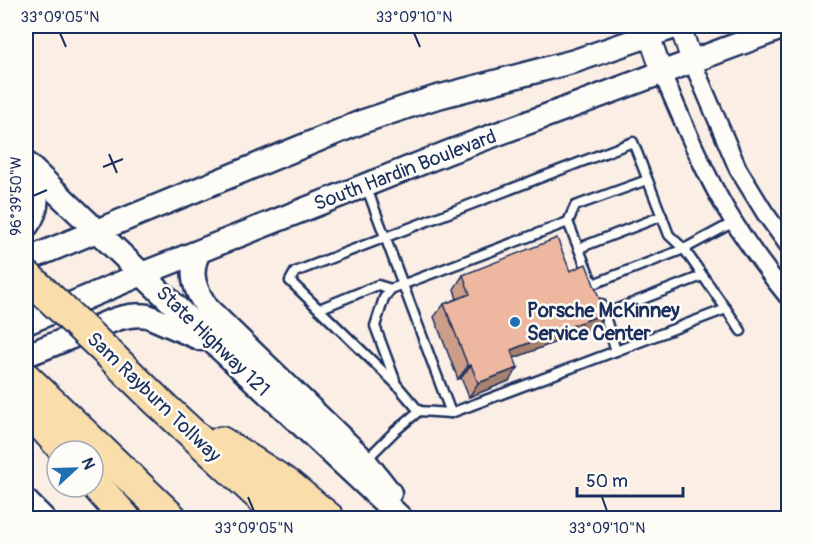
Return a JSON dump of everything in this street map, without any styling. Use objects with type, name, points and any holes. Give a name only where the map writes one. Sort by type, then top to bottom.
[{"type":"highway","name":"Sam Rayburn Tollway","points":[[26,275],[283,519]]},
{"type":"highway","points":[[28,390],[58,439]]},
{"type":"highway","points":[[28,390],[172,519]]},
{"type":"highway","points":[[157,401],[289,485],[329,519]]},
{"type":"highway","points":[[105,496],[125,519]]},
{"type":"main road","points":[[26,260],[364,121],[461,90],[575,61],[648,31],[678,26]]},
{"type":"main road","name":"South Hardin Boulevard","points":[[26,323],[142,274],[449,152],[787,26]]},
{"type":"main road","points":[[26,227],[34,215],[36,206],[36,186],[28,165]]},
{"type":"main road","name":"State Highway 121","points":[[28,165],[401,519]]},
{"type":"main road","points":[[199,252],[194,265],[194,280],[202,301],[208,309],[365,461],[409,519]]},
{"type":"main road","points":[[26,356],[114,320],[140,314],[217,346]]},
{"type":"main road","points":[[26,501],[43,519]]},
{"type":"street","points":[[678,26],[738,169],[765,213],[789,245]]},
{"type":"street","points":[[648,31],[662,73],[711,180],[735,222],[768,271],[789,297]]},
{"type":"lane","points":[[419,411],[396,384],[290,281],[295,272],[633,142],[669,235],[684,249],[741,331]]},
{"type":"lane","points":[[396,384],[375,326],[384,298],[391,289],[568,222],[575,206],[647,180]]},
{"type":"lane","points":[[366,185],[451,413]]},
{"type":"lane","points":[[579,248],[662,216]]},
{"type":"lane","points":[[568,222],[593,284],[616,351]]},
{"type":"lane","points":[[593,284],[684,249],[735,222]]},
{"type":"lane","points":[[604,314],[702,276]]},
{"type":"lane","points":[[319,309],[378,285],[391,289]]},
{"type":"lane","points":[[365,461],[419,411],[451,413],[726,309]]},
{"type":"building","name":"Porsche McKinney Service Center","points":[[557,238],[570,271],[586,264],[605,313],[511,350],[518,368],[478,383],[471,365],[468,366],[444,304],[470,294],[463,275]]},
{"type":"place","name":"Porsche McKinney Service Center","points":[[515,322]]}]
